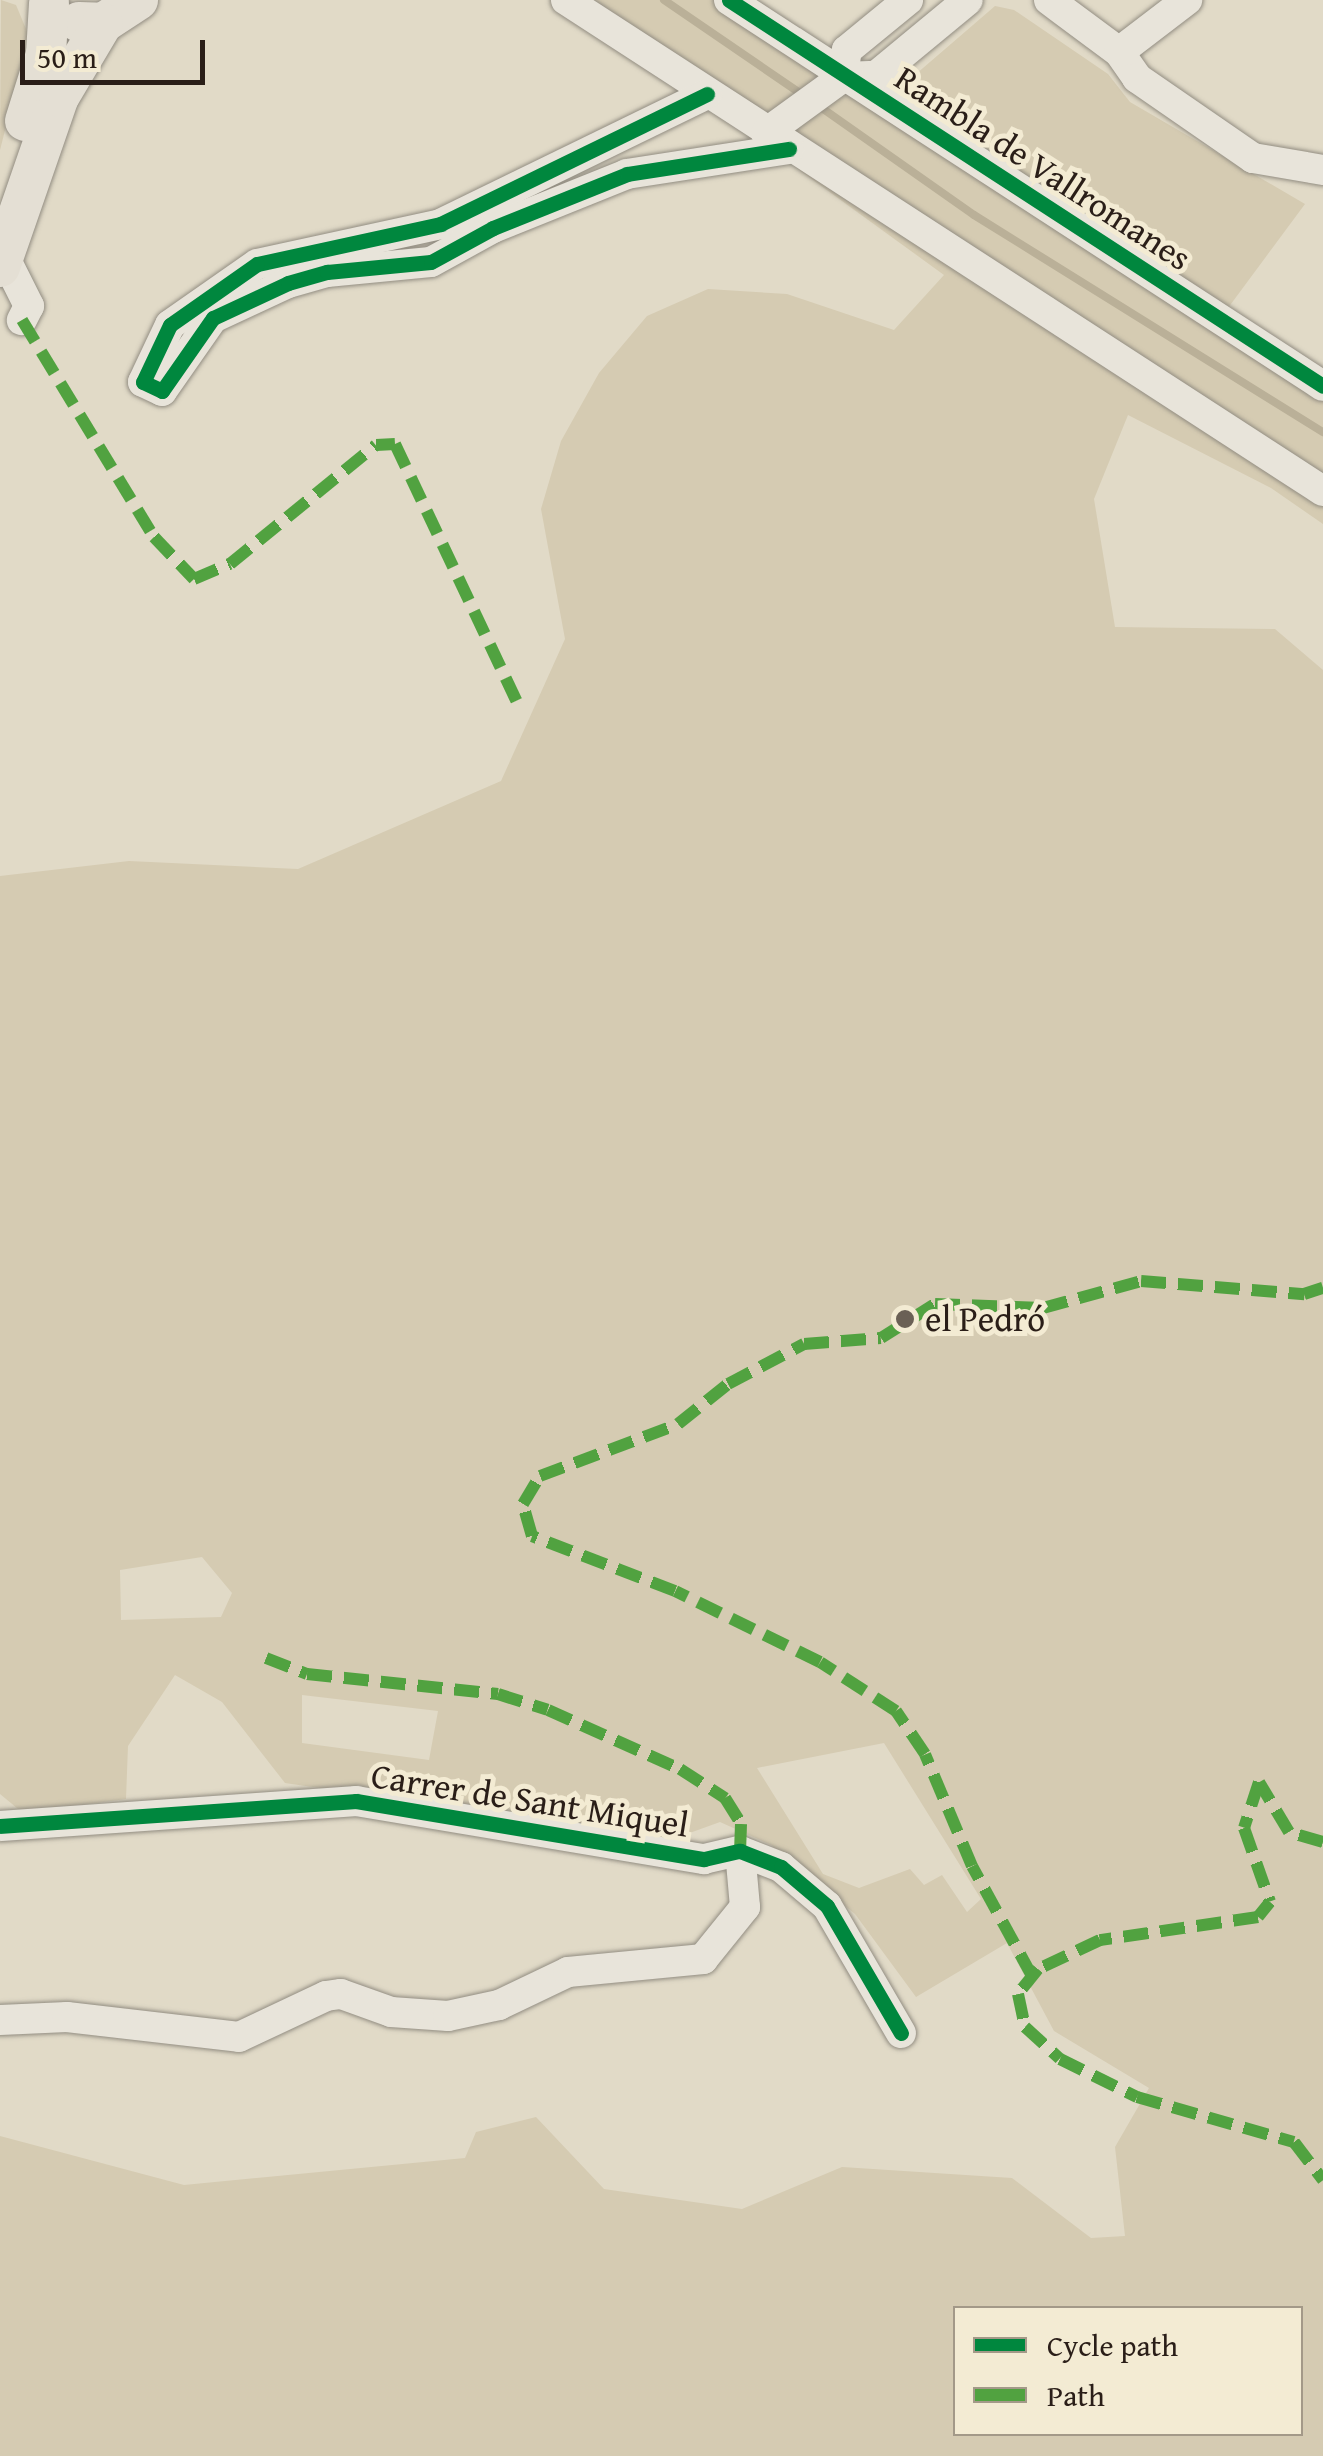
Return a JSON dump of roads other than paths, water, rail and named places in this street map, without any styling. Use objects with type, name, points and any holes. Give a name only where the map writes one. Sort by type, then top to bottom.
[{"type":"main road","points":[[2,261],[60,97],[104,23],[138,0]]},
{"type":"main road","points":[[0,196],[46,54],[48,2],[80,22],[104,23]]},
{"type":"street","points":[[566,0],[1323,491]]},
{"type":"street","name":"Rambla de Vallromanes","points":[[730,0],[1323,386]]},
{"type":"street","points":[[716,100],[660,120],[441,224],[257,264],[170,325],[143,382],[162,391],[213,318],[288,283],[327,272],[431,262],[586,186],[778,141],[844,77],[847,50],[908,0]]},
{"type":"street","points":[[844,77],[876,76],[968,0]]},
{"type":"street","points":[[1049,0],[1119,52],[1137,78],[1253,158],[1323,170]]},
{"type":"street","points":[[1119,52],[1187,0]]},
{"type":"street","points":[[654,59],[660,120]]},
{"type":"street","points":[[716,100],[718,158]]},
{"type":"street","points":[[2,261],[29,306],[7,314]]},
{"type":"street","name":"Carrer de Sant Miquel","points":[[0,1826],[356,1801],[704,1859],[740,1852],[780,1868],[827,1906],[901,2033]]},
{"type":"street","points":[[5,2017],[67,2017],[239,2036],[326,1996],[341,1994],[391,2012],[448,2016],[499,2005],[568,1972],[704,1959],[745,1907],[740,1852]]},
{"type":"waterway","points":[[664,0],[803,95]]},
{"type":"waterway","points":[[819,106],[974,215],[1323,432]]},
{"type":"place","name":"el Pedró","points":[[905,1319]]}]
